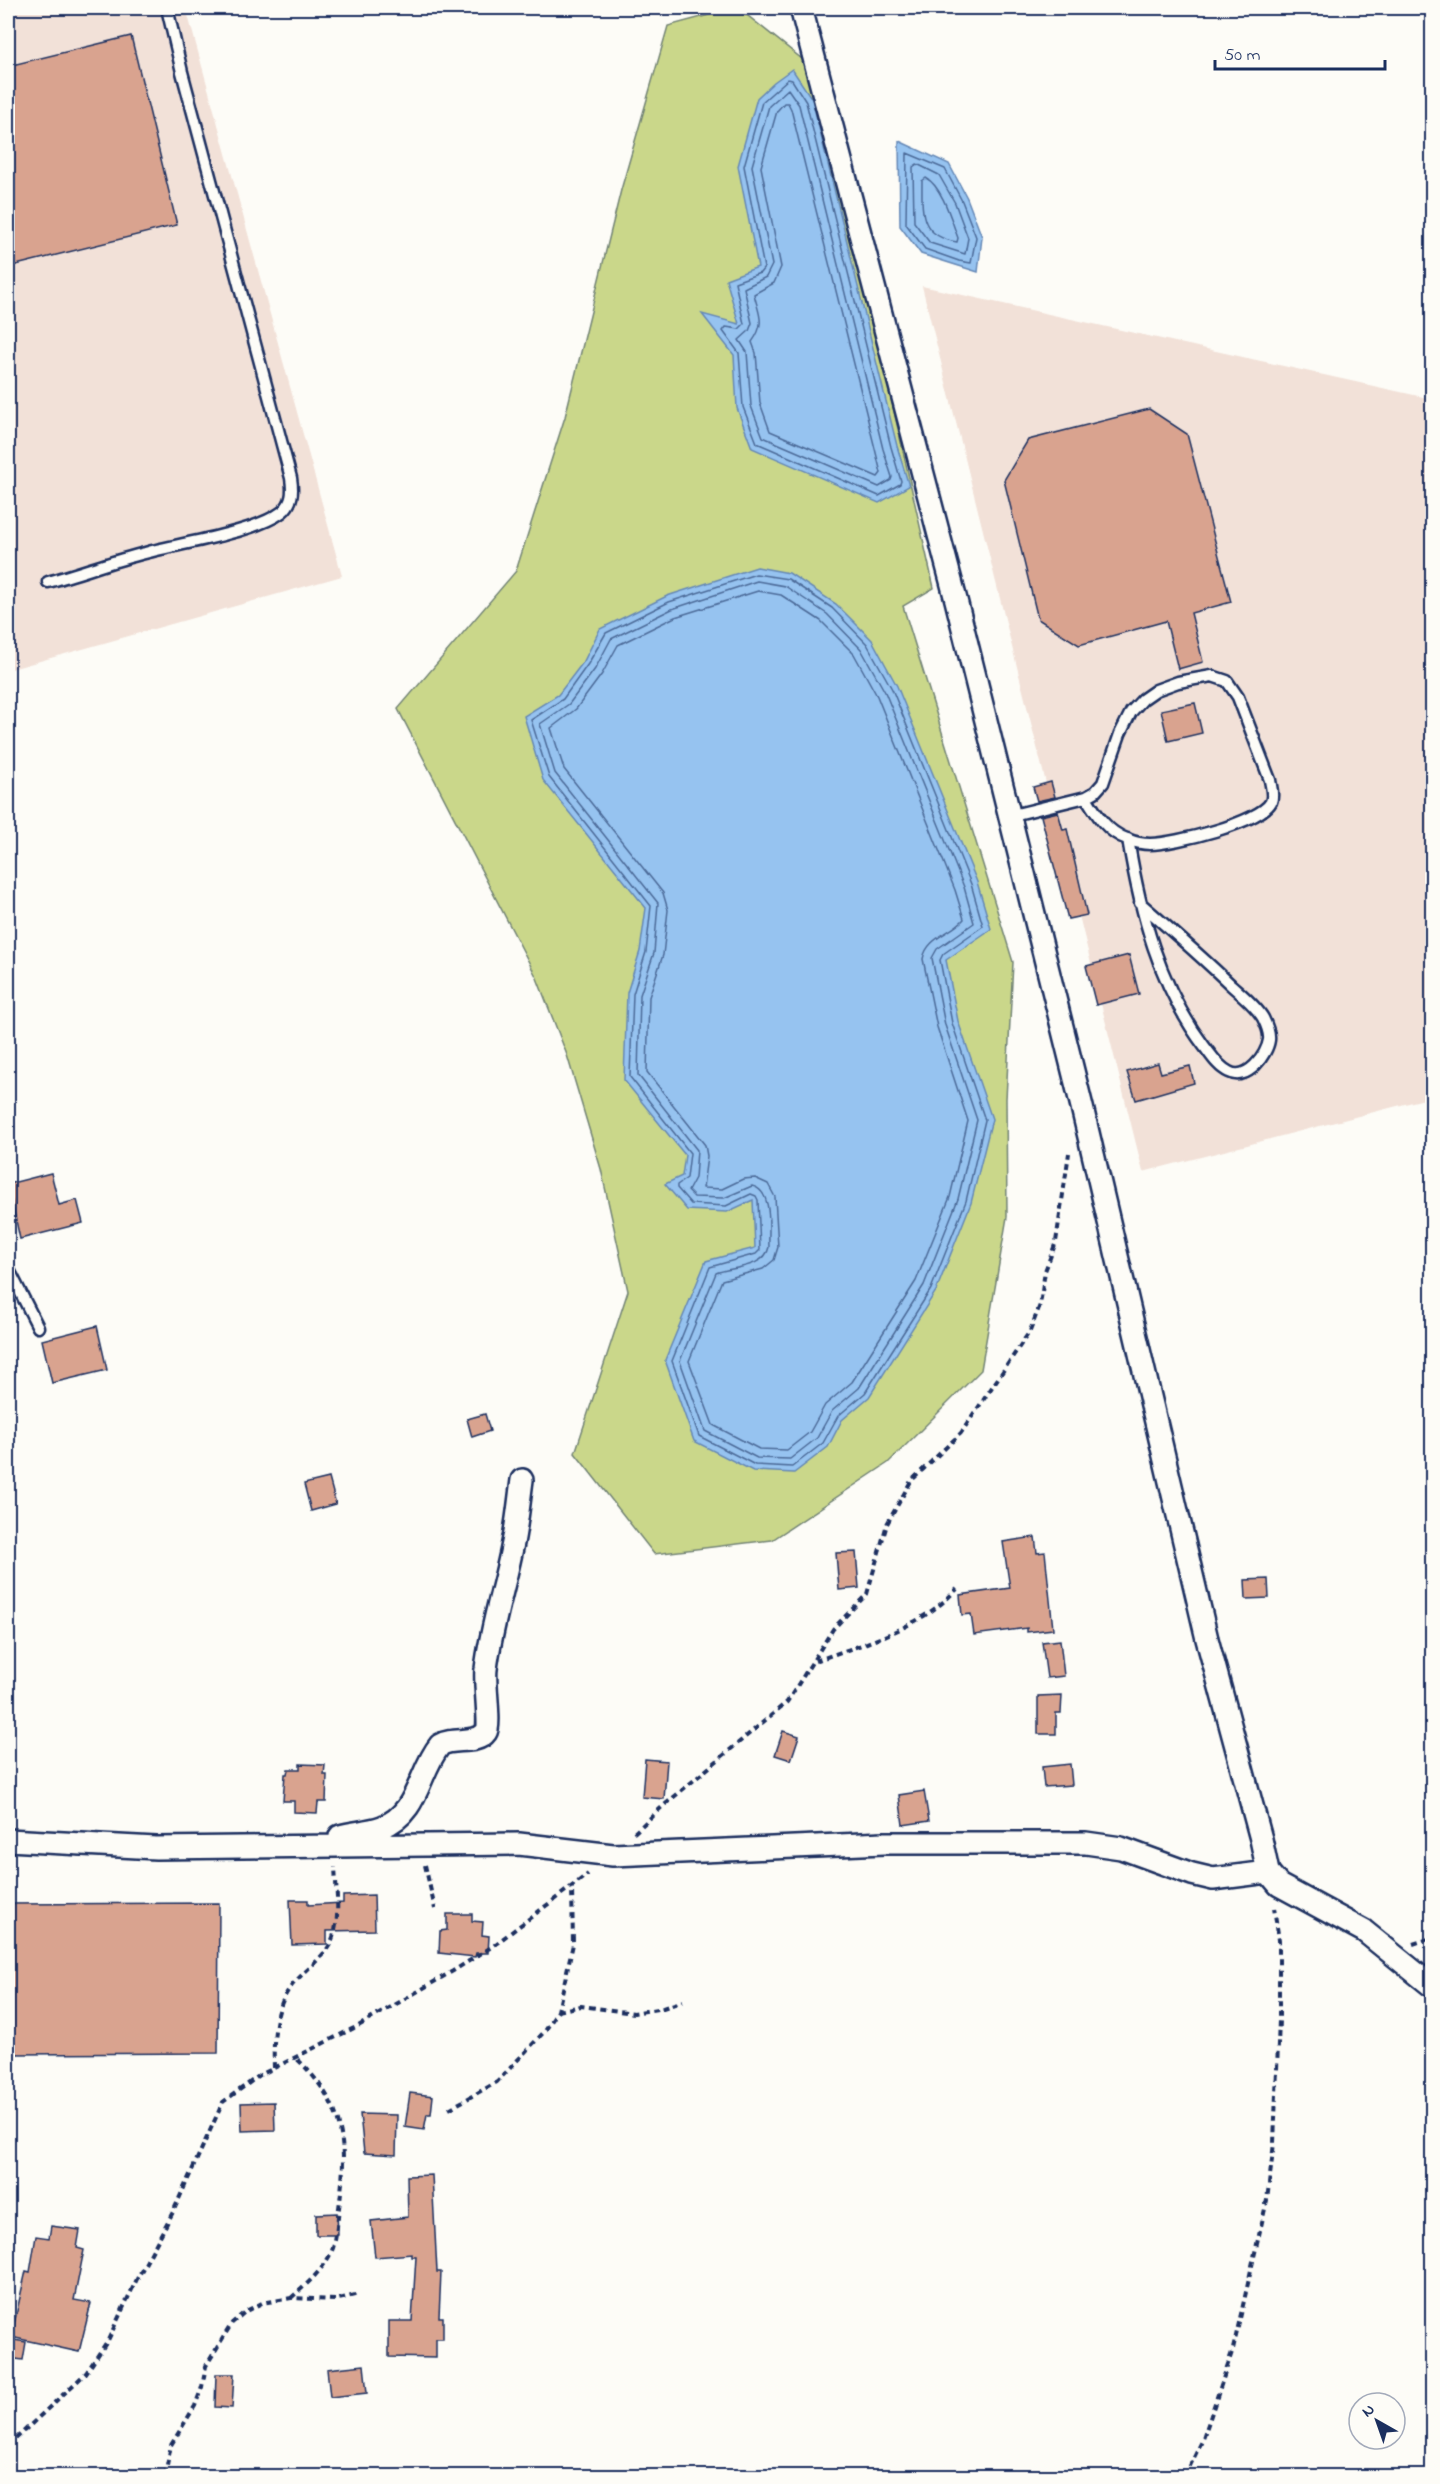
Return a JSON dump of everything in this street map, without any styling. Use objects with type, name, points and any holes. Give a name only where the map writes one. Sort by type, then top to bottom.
[{"type":"street","points":[[801,8],[956,600],[1082,1107],[1207,1639],[1273,1878]]},
{"type":"street","points":[[327,1846],[348,1834],[380,1828],[395,1820],[409,1806],[440,1745],[447,1741],[480,1737],[487,1731],[490,1722],[484,1684],[486,1666],[512,1548],[522,1480]]},
{"type":"street","points":[[8,1840],[156,1848],[519,1844],[613,1855],[884,1843],[1086,1843],[1121,1848],[1192,1874],[1213,1879],[1273,1878],[1364,1931],[1432,1986]]},
{"type":"lane","points":[[48,582],[145,553],[222,535],[257,523],[282,512],[292,496],[291,478],[182,72],[167,8]]},
{"type":"lane","points":[[1009,816],[1086,797],[1095,792],[1103,783],[1120,734],[1131,712],[1143,699],[1156,690],[1178,682],[1212,676],[1227,681],[1238,696],[1273,793],[1271,802],[1252,818],[1226,828],[1155,844],[1128,839],[1107,826],[1086,797]]},
{"type":"lane","points":[[1128,839],[1140,903],[1151,943],[1179,1009],[1201,1042],[1228,1072],[1243,1073],[1254,1067],[1263,1056],[1269,1041],[1269,1032],[1262,1016],[1140,903]]},
{"type":"lane","points":[[8,1268],[38,1327]]},
{"type":"path","points":[[8,2446],[86,2373],[108,2340],[173,2212],[223,2102],[244,2085],[360,2025],[493,1946],[613,1855],[662,1807],[776,1712],[793,1694],[833,1629],[867,1594],[887,1524],[911,1480],[961,1433],[1030,1331],[1040,1305],[1045,1271],[1056,1242],[1070,1143]]},
{"type":"path","points":[[814,1661],[911,1625],[931,1613],[957,1589]]},
{"type":"path","points":[[420,1844],[435,1909]]},
{"type":"path","points":[[274,2068],[275,2032],[282,2000],[295,1981],[329,1946],[334,1932],[336,1918],[327,1846]]},
{"type":"path","points":[[1185,2476],[1203,2439],[1233,2349],[1267,2200],[1274,2144],[1280,1991],[1279,1940],[1272,1894],[1273,1878]]},
{"type":"path","points":[[449,2109],[497,2082],[545,2031],[558,2011],[573,1944],[572,1887]]},
{"type":"path","points":[[558,2011],[581,2006],[634,2013],[663,2008],[683,2001]]},
{"type":"path","points":[[291,2298],[323,2266],[333,2248],[342,2186],[344,2148],[338,2118],[323,2087],[295,2057]]},
{"type":"path","points":[[165,2476],[171,2445],[195,2406],[206,2366],[232,2323],[246,2311],[262,2304],[291,2298],[335,2300],[360,2294]]},
{"type":"shaded area","points":[[8,8],[186,8],[342,576],[8,670]]},
{"type":"shaded area","points":[[922,286],[1432,399],[1432,1097],[1143,1172]]},
{"type":"green space","points":[[738,8],[817,71],[934,588],[903,606],[1013,962],[1006,1099],[1007,1217],[981,1370],[888,1463],[772,1540],[654,1554],[575,1453],[628,1291],[601,1169],[567,1055],[537,978],[398,709],[516,571],[565,417],[621,190],[668,26]]},
{"type":"water","points":[[792,69],[812,99],[897,446],[909,486],[879,503],[752,448],[737,408],[734,355],[702,314],[739,324],[726,279],[758,267],[738,166],[757,98]]},
{"type":"water","points":[[899,141],[949,164],[967,198],[982,237],[978,272],[921,254],[900,226]]},
{"type":"water","points":[[757,567],[789,573],[836,604],[872,640],[897,686],[977,882],[991,929],[946,960],[958,1021],[992,1119],[971,1203],[936,1291],[869,1397],[842,1420],[828,1447],[794,1473],[753,1471],[694,1441],[665,1360],[706,1261],[755,1248],[753,1200],[727,1212],[687,1210],[665,1184],[682,1176],[685,1155],[624,1080],[627,993],[640,951],[646,908],[543,780],[524,716],[558,695],[584,661],[600,629],[667,596]]},
{"type":"building","points":[[131,36],[177,225],[8,267],[8,66]]},
{"type":"building","points":[[1149,409],[1187,434],[1231,602],[1191,613],[1203,662],[1178,669],[1166,621],[1079,645],[1038,619],[1004,480],[1028,440]]},
{"type":"building","points":[[1195,703],[1202,733],[1168,741],[1161,710]]},
{"type":"building","points":[[1051,782],[1055,797],[1037,801],[1033,787]]},
{"type":"building","points":[[1058,812],[1063,830],[1067,829],[1087,915],[1068,919],[1041,816]]},
{"type":"building","points":[[1129,955],[1139,994],[1096,1005],[1086,966]]},
{"type":"building","points":[[1158,1063],[1161,1073],[1190,1066],[1194,1083],[1136,1100],[1127,1072]]},
{"type":"building","points":[[51,1173],[59,1205],[77,1200],[83,1223],[20,1239],[8,1184]]},
{"type":"building","points":[[97,1326],[107,1370],[52,1383],[42,1340]]},
{"type":"building","points":[[485,1414],[490,1431],[472,1437],[467,1419]]},
{"type":"building","points":[[329,1478],[336,1504],[311,1511],[304,1484]]},
{"type":"building","points":[[1035,1537],[1037,1553],[1045,1552],[1053,1629],[1027,1632],[1027,1628],[974,1635],[971,1614],[962,1615],[960,1595],[1010,1588],[1003,1542]]},
{"type":"building","points":[[856,1552],[859,1588],[839,1590],[836,1553]]},
{"type":"building","points":[[1268,1579],[1269,1598],[1246,1599],[1245,1580]]},
{"type":"building","points":[[1060,1640],[1064,1676],[1047,1678],[1042,1642]]},
{"type":"building","points":[[1062,1695],[1061,1713],[1056,1713],[1056,1734],[1038,1734],[1038,1696]]},
{"type":"building","points":[[783,1731],[799,1736],[791,1760],[775,1755]]},
{"type":"building","points":[[645,1759],[667,1761],[664,1799],[642,1797]]},
{"type":"building","points":[[300,1764],[325,1765],[326,1802],[318,1802],[317,1813],[294,1812],[294,1801],[283,1801],[285,1774],[288,1769],[300,1769]]},
{"type":"building","points":[[1070,1764],[1072,1785],[1044,1787],[1042,1767]]},
{"type":"building","points":[[924,1791],[929,1821],[903,1825],[899,1795]]},
{"type":"building","points":[[374,1895],[375,1930],[327,1931],[327,1944],[292,1945],[290,1900],[308,1900],[308,1905],[343,1903],[343,1896]]},
{"type":"building","points":[[219,1903],[218,2053],[8,2054],[8,1904]]},
{"type":"building","points":[[447,1914],[472,1914],[472,1921],[483,1922],[482,1935],[489,1936],[488,1953],[476,1953],[475,1957],[439,1953],[440,1931],[447,1930]]},
{"type":"building","points":[[410,2093],[433,2096],[431,2114],[427,2114],[424,2130],[405,2127]]},
{"type":"building","points":[[274,2102],[275,2130],[242,2131],[241,2103]]},
{"type":"building","points":[[360,2114],[397,2115],[396,2155],[364,2153]]},
{"type":"building","points":[[432,2175],[437,2272],[441,2272],[439,2317],[443,2317],[443,2339],[436,2339],[436,2358],[389,2357],[389,2321],[412,2321],[416,2257],[412,2257],[412,2254],[375,2257],[371,2221],[408,2217],[407,2176]]},
{"type":"building","points":[[337,2213],[338,2235],[316,2235],[316,2214]]},
{"type":"building","points":[[51,2226],[80,2230],[77,2248],[84,2250],[74,2300],[91,2303],[79,2352],[11,2337],[26,2271],[30,2272],[36,2236],[49,2238]]},
{"type":"building","points":[[8,2339],[26,2342],[23,2360],[8,2358]]},
{"type":"building","points":[[364,2365],[367,2393],[330,2397],[327,2369]]},
{"type":"building","points":[[216,2374],[234,2374],[232,2408],[215,2407]]}]
